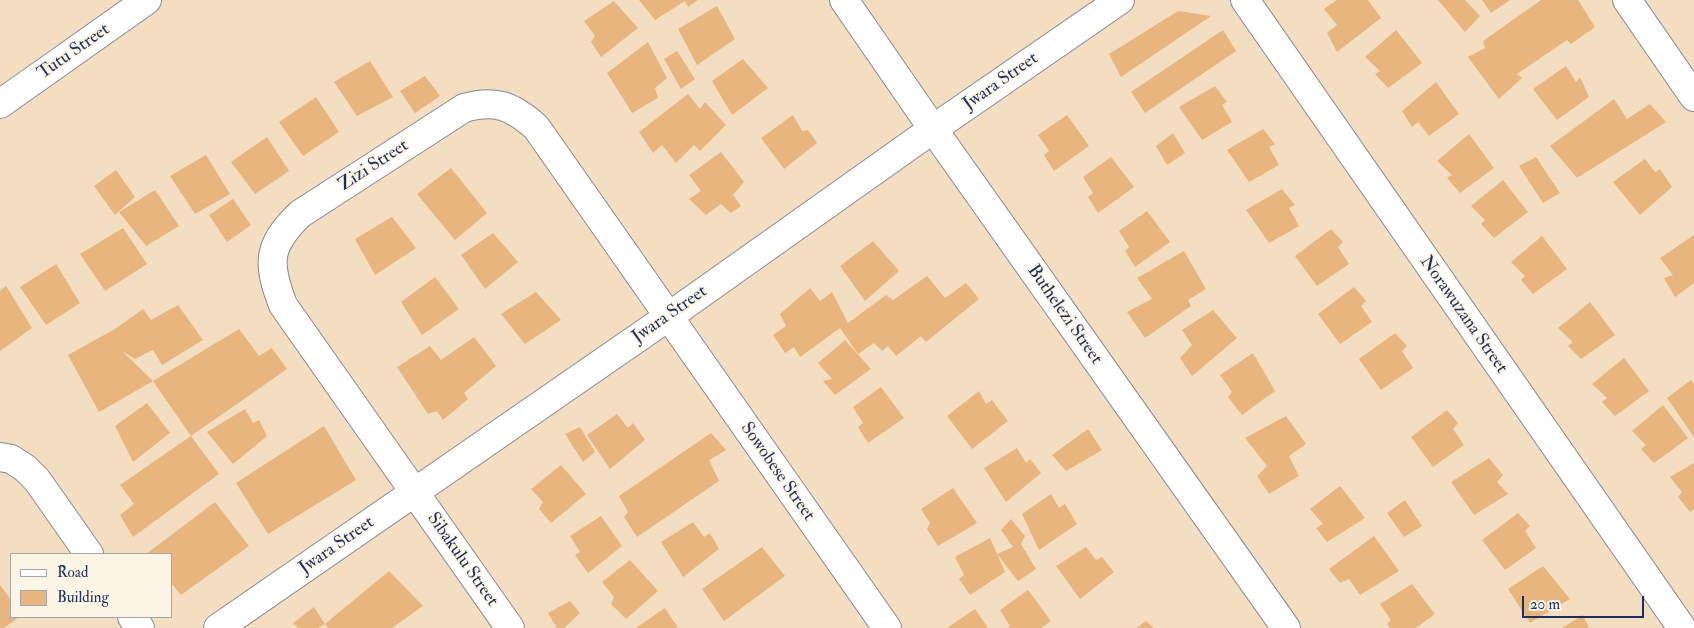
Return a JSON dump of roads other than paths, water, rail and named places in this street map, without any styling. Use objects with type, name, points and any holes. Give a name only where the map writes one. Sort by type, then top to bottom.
[{"type":"street","name":"Tutu Street","points":[[0,104],[147,0]]},
{"type":"street","name":"Buthelezi Street","points":[[844,0],[1286,628]]},
{"type":"street","name":"Jwara Street","points":[[218,628],[668,317],[933,129],[1120,0]]},
{"type":"street","name":"Norawuzana Street","points":[[1245,0],[1682,628]]},
{"type":"street","points":[[1627,0],[1694,97]]},
{"type":"street","name":"Zizi Street","points":[[414,492],[283,305],[273,272],[274,247],[279,237],[300,214],[464,108],[477,104],[506,106],[521,114],[536,127],[668,317]]},
{"type":"street","name":"Sowobese Street","points":[[668,317],[887,628]]},
{"type":"street","points":[[0,457],[11,460],[25,468],[37,480],[88,553]]},
{"type":"street","name":"Sibakulu Street","points":[[414,492],[510,628]]}]
